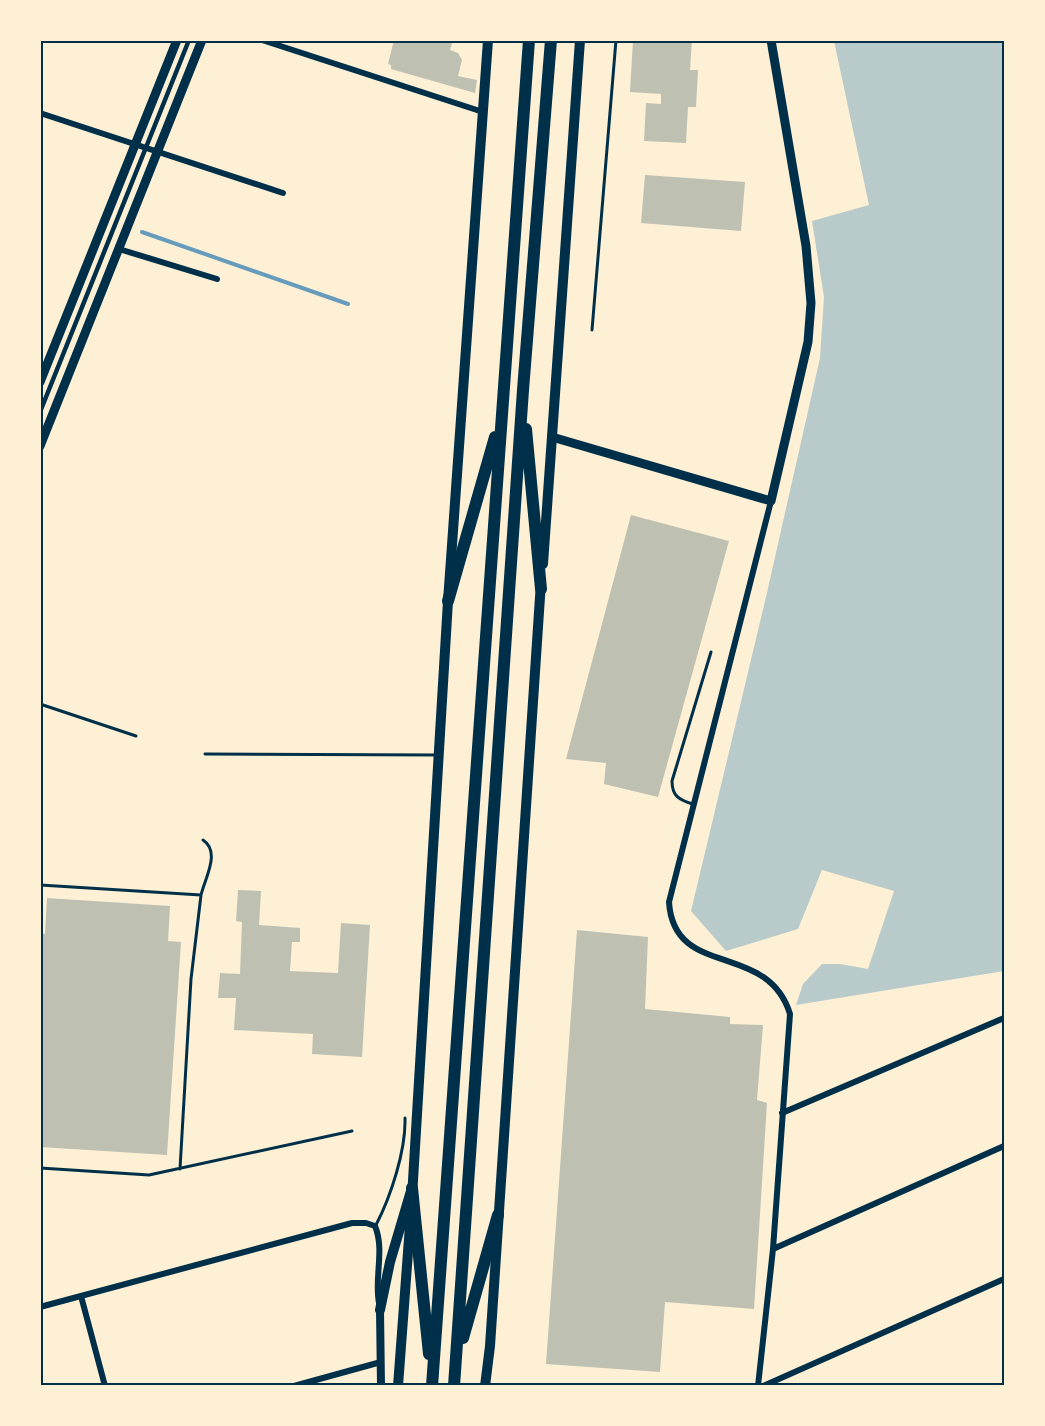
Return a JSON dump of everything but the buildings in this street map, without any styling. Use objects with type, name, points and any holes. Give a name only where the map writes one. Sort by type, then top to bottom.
[{"type":"highway","points":[[432,1384],[529,40]]},
{"type":"highway","points":[[454,1386],[523,390],[551,40]]},
{"type":"highway","points":[[523,390],[541,589]]},
{"type":"highway","points":[[448,601],[502,413]]},
{"type":"highway","points":[[412,1188],[432,1384]]},
{"type":"highway","points":[[456,1363],[498,1215]]},
{"type":"main road","points":[[40,382],[140,146],[177,40]]},
{"type":"main road","points":[[40,446],[202,40]]},
{"type":"main road","points":[[398,1386],[448,601],[488,40]]},
{"type":"main road","points":[[485,1386],[580,40]]},
{"type":"main road","points":[[552,437],[771,501],[806,351],[811,303],[806,246],[771,40]]},
{"type":"main road","points":[[380,1310],[390,1262],[412,1188]]},
{"type":"street","points":[[40,412],[140,146],[189,40]]},
{"type":"street","points":[[262,40],[483,112]]},
{"type":"street","points":[[40,113],[283,194]]},
{"type":"street","points":[[118,249],[217,279]]},
{"type":"street","points":[[771,501],[669,902],[670,919],[676,933],[695,949],[757,973],[779,989],[790,1014],[773,1249],[760,1386],[1005,1279]]},
{"type":"street","points":[[782,1113],[1005,1017]]},
{"type":"street","points":[[773,1249],[1005,1146]]},
{"type":"street","points":[[40,1307],[352,1223],[366,1223],[375,1226],[379,1239],[376,1278],[380,1310],[381,1386]]},
{"type":"street","points":[[81,1296],[105,1386]]},
{"type":"street","points":[[294,1386],[381,1362]]},
{"type":"lane","points":[[592,330],[616,40]]},
{"type":"lane","points":[[693,804],[679,799],[672,791],[672,781],[711,652]]},
{"type":"lane","points":[[40,704],[136,736]]},
{"type":"lane","points":[[205,754],[439,754]]},
{"type":"lane","points":[[180,1169],[191,979],[201,895],[212,855],[210,846],[203,840]]},
{"type":"lane","points":[[40,885],[201,895]]},
{"type":"lane","points":[[375,1226],[391,1191],[405,1137],[405,1118]]},
{"type":"lane","points":[[40,1168],[149,1175],[352,1131]]},
{"type":"shaded area","points":[[834,41],[1004,41],[1004,971],[796,1005],[803,984],[822,964],[840,964],[868,969],[894,891],[822,870],[798,929],[726,951],[691,911],[820,358],[824,297],[812,221],[869,205]]},
{"type":"waterway","points":[[142,232],[348,304]]}]
